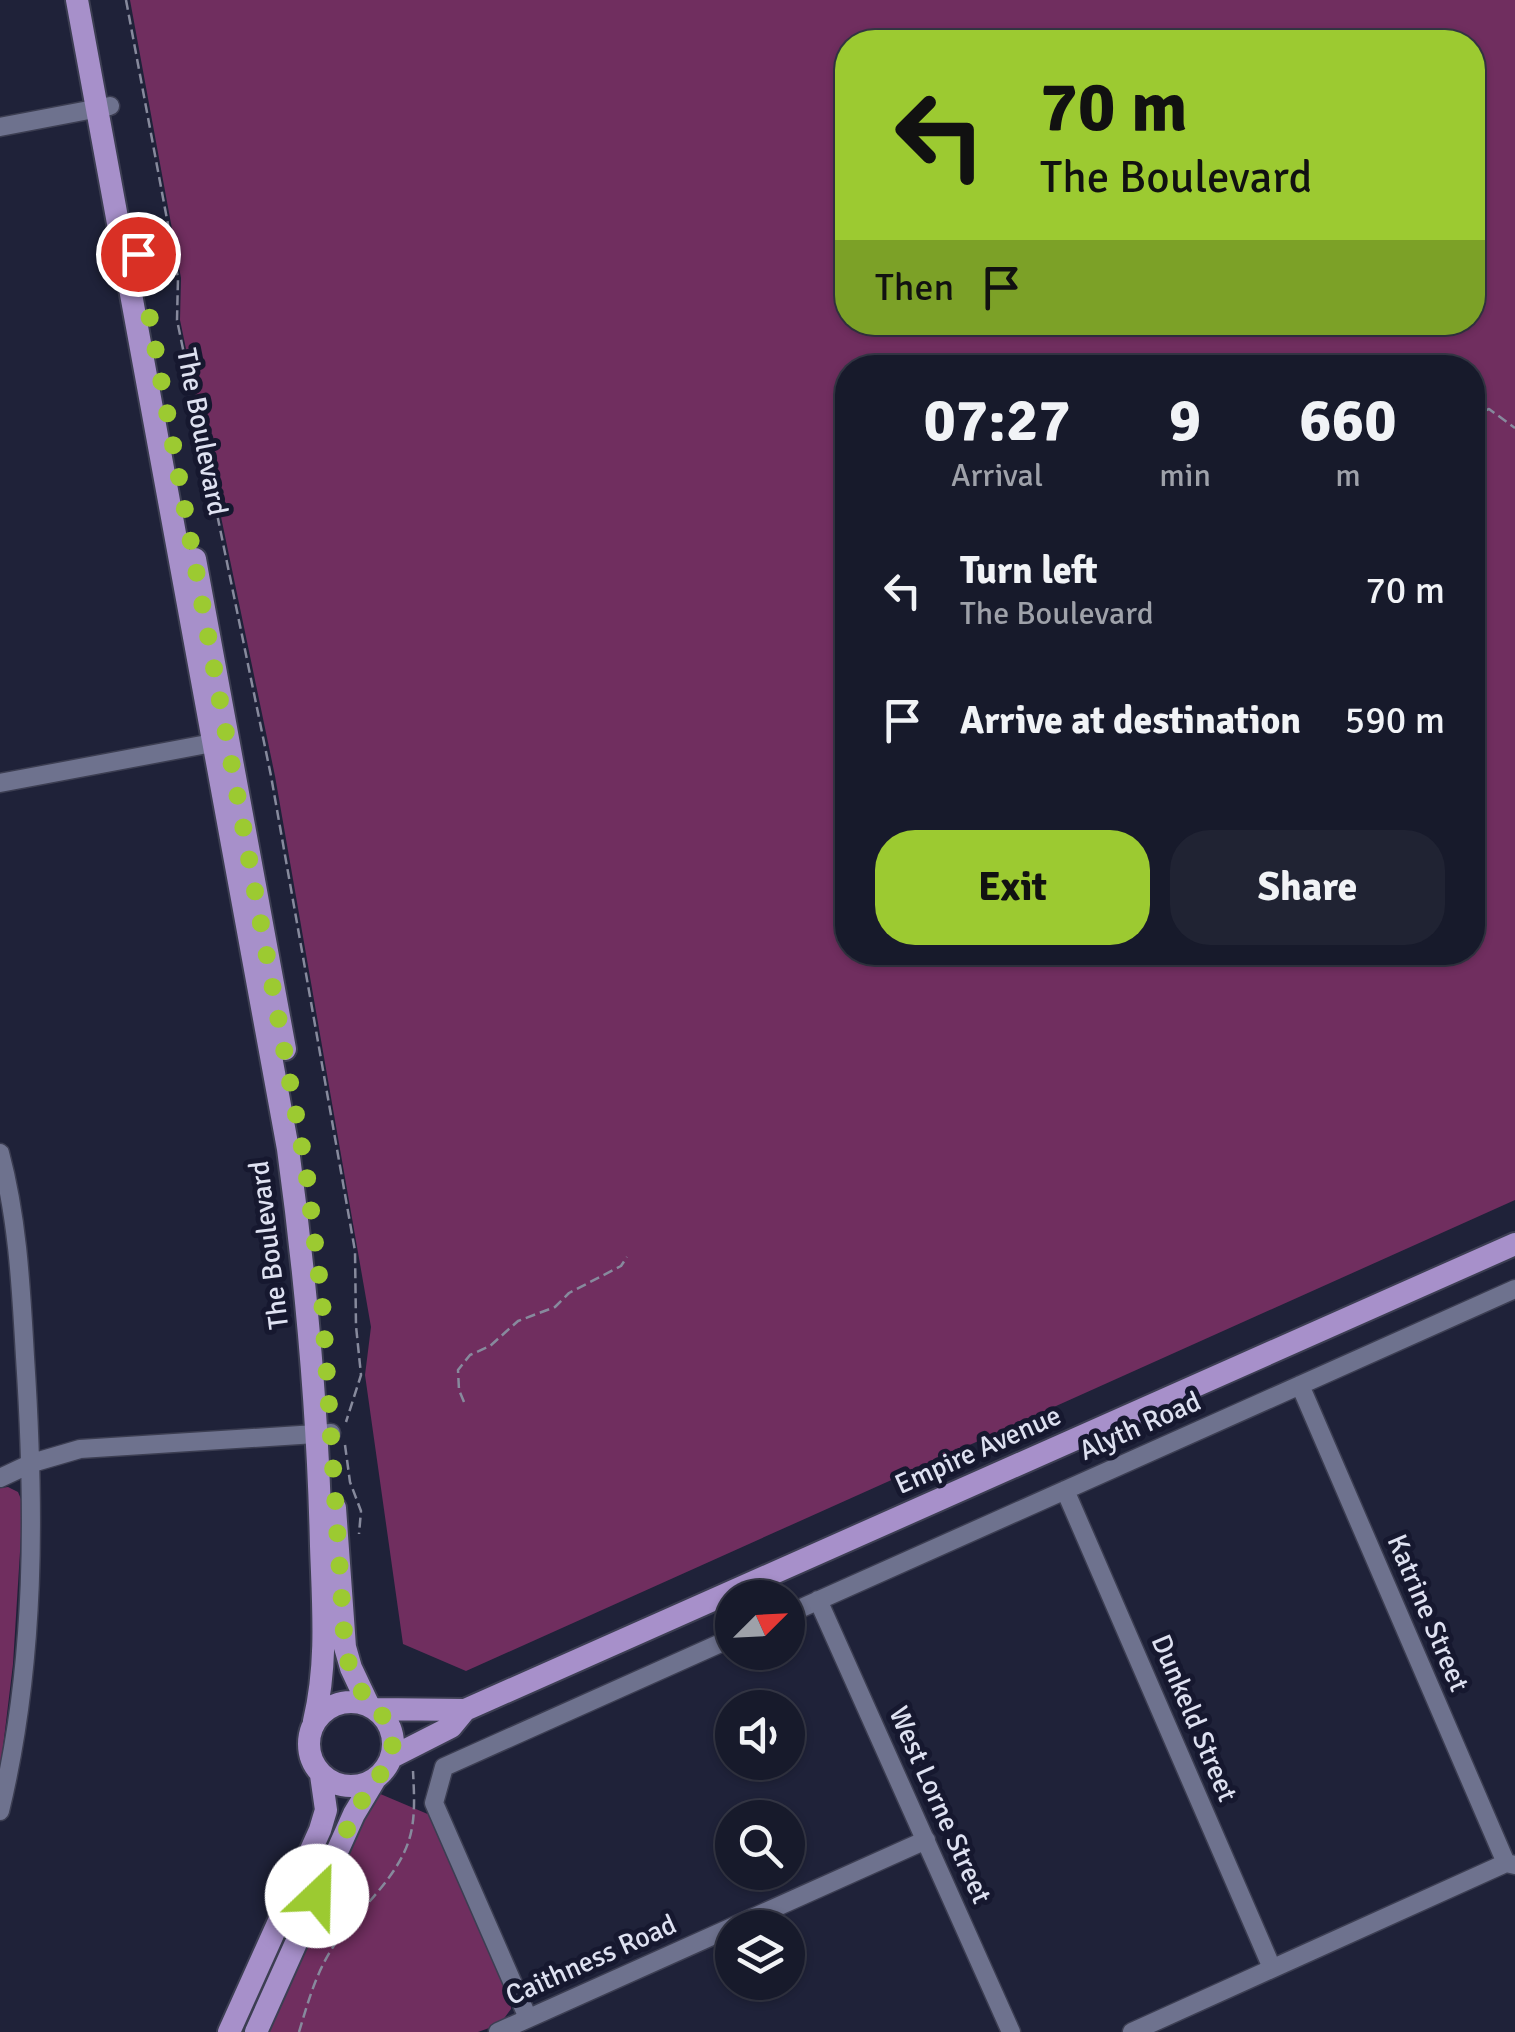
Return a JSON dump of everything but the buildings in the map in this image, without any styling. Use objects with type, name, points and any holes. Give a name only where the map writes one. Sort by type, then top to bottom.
[{"type":"main road","name":"The Boulevard","points":[[77,0],[102,108],[221,741],[288,1149],[304,1268],[334,1433],[345,1648],[350,1668],[372,1706]]},
{"type":"main road","name":"The Boulevard","points":[[92,0],[102,108]]},
{"type":"main road","name":"Empire Avenue","points":[[392,1757],[450,1727],[465,1710],[1515,1244]]},
{"type":"main road","name":"The Boulevard","points":[[314,1721],[322,1689],[334,1433]]},
{"type":"main road","points":[[229,2032],[326,1810],[321,1774],[308,1743],[314,1721],[342,1702],[372,1706],[390,1727],[392,1757],[354,1814],[256,2032]]},
{"type":"main road","name":"Empire Avenue","points":[[372,1706],[465,1710]]},
{"type":"main road","points":[[321,1774],[342,1786],[375,1779]]},
{"type":"street","points":[[0,127],[102,108]]},
{"type":"street","points":[[0,783],[221,741]]},
{"type":"street","points":[[0,1153],[13,1201],[32,1463],[26,1657],[15,1750],[0,1811]]},
{"type":"street","name":"Alyth Road","points":[[805,1606],[1515,1289]]},
{"type":"street","name":"Katrine Street","points":[[1300,1385],[1511,1864]]},
{"type":"street","points":[[0,1478],[32,1463],[80,1449],[334,1433]]},
{"type":"street","name":"Dunkeld Street","points":[[1065,1490],[1272,1968]]},
{"type":"street","name":"West Lorne Street","points":[[818,1600],[1011,2032]]},
{"type":"street","points":[[528,2018],[434,1803],[444,1767],[715,1646]]},
{"type":"street","name":"Caithness Road","points":[[498,2032],[926,1840]]},
{"type":"street","points":[[1132,2032],[1511,1864]]},
{"type":"path","points":[[126,0],[178,278],[177,320],[268,760],[356,1251],[356,1326],[362,1376],[334,1433],[361,1511],[362,1527],[357,1539]]},
{"type":"path","points":[[1485,411],[1489,409],[1515,428]]},
{"type":"path","points":[[464,1402],[458,1370],[470,1355],[490,1346],[518,1320],[554,1307],[568,1294],[622,1266],[626,1257]]},
{"type":"path","points":[[299,2032],[316,1976],[325,1960],[398,1863],[410,1838],[416,1761]]},
{"type":"shaded area","points":[[130,0],[1515,0],[1515,1200],[466,1671],[403,1644],[365,1375],[371,1327],[275,776],[180,320],[181,278]]},
{"type":"shaded area","points":[[0,1488],[18,1492],[23,1504],[13,1664],[0,1772]]},
{"type":"shaded area","points":[[378,1793],[430,1815],[510,1994],[511,2009],[500,2024],[478,2032],[268,2032],[362,1820]]},
{"type":"route","points":[[138,254],[316,1234],[345,1648],[368,1704],[384,1717],[393,1738],[392,1757],[354,1814],[317,1896]]}]
